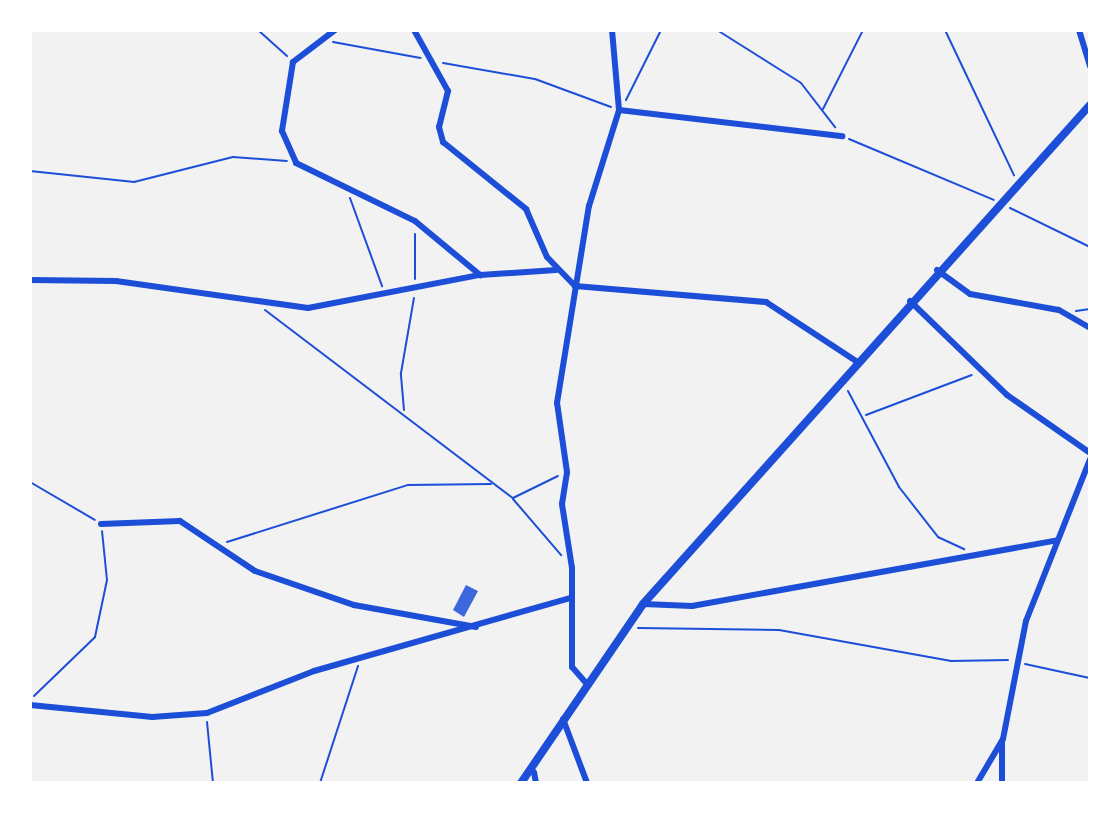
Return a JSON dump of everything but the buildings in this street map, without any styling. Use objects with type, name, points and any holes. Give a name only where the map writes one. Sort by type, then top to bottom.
[{"type":"street","points":[[335,30],[293,62],[282,131],[296,163],[344,183],[415,221],[480,275]]},
{"type":"street","points":[[414,30],[448,91],[439,127],[443,142],[526,209],[556,270],[575,286],[766,302],[856,361]]},
{"type":"street","points":[[586,683],[572,667],[572,568],[562,504],[567,472],[557,403],[575,286],[619,107],[612,30]]},
{"type":"street","points":[[1079,30],[1090,66]]},
{"type":"street","points":[[521,783],[534,772],[562,716],[643,604],[997,201],[1017,184],[1090,105]]},
{"type":"street","points":[[619,107],[842,136]]},
{"type":"street","points":[[30,280],[116,281],[308,308],[386,298],[480,275],[556,270]]},
{"type":"street","points":[[937,270],[970,294],[1059,310],[1090,328]]},
{"type":"street","points":[[910,301],[982,369],[1090,453]]},
{"type":"street","points":[[1002,783],[1003,739],[1017,659],[1055,541],[1090,459]]},
{"type":"street","points":[[101,524],[170,518],[218,545],[255,571],[354,605],[477,627]]},
{"type":"street","points":[[643,604],[692,606],[796,583],[984,558],[1055,541]]},
{"type":"street","points":[[30,702],[152,717],[207,713],[360,658],[571,598]]},
{"type":"street","points":[[562,716],[587,783]]},
{"type":"street","points":[[977,783],[1003,739]]},
{"type":"street","points":[[534,772],[536,783]]},
{"type":"path","points":[[258,30],[293,62]]},
{"type":"path","points":[[321,39],[535,79],[619,107],[661,30]]},
{"type":"path","points":[[717,30],[801,83],[842,136],[997,201],[1090,247]]},
{"type":"path","points":[[822,110],[863,30]]},
{"type":"path","points":[[945,30],[1017,184]]},
{"type":"path","points":[[30,171],[134,182],[233,157],[296,163]]},
{"type":"path","points":[[344,183],[386,298]]},
{"type":"path","points":[[404,411],[401,373],[415,289],[415,221]]},
{"type":"path","points":[[252,301],[404,411],[428,438],[513,498],[572,568]]},
{"type":"path","points":[[865,416],[982,369]]},
{"type":"path","points":[[841,381],[865,416],[899,487],[938,537],[984,558]]},
{"type":"path","points":[[513,498],[567,472]]},
{"type":"path","points":[[30,482],[101,524],[107,580],[95,637],[30,702]]},
{"type":"path","points":[[218,545],[408,485],[492,483]]},
{"type":"path","points":[[624,627],[779,630],[951,661],[1017,659],[1090,678]]},
{"type":"path","points":[[320,783],[360,658]]},
{"type":"path","points":[[207,713],[213,783]]}]
